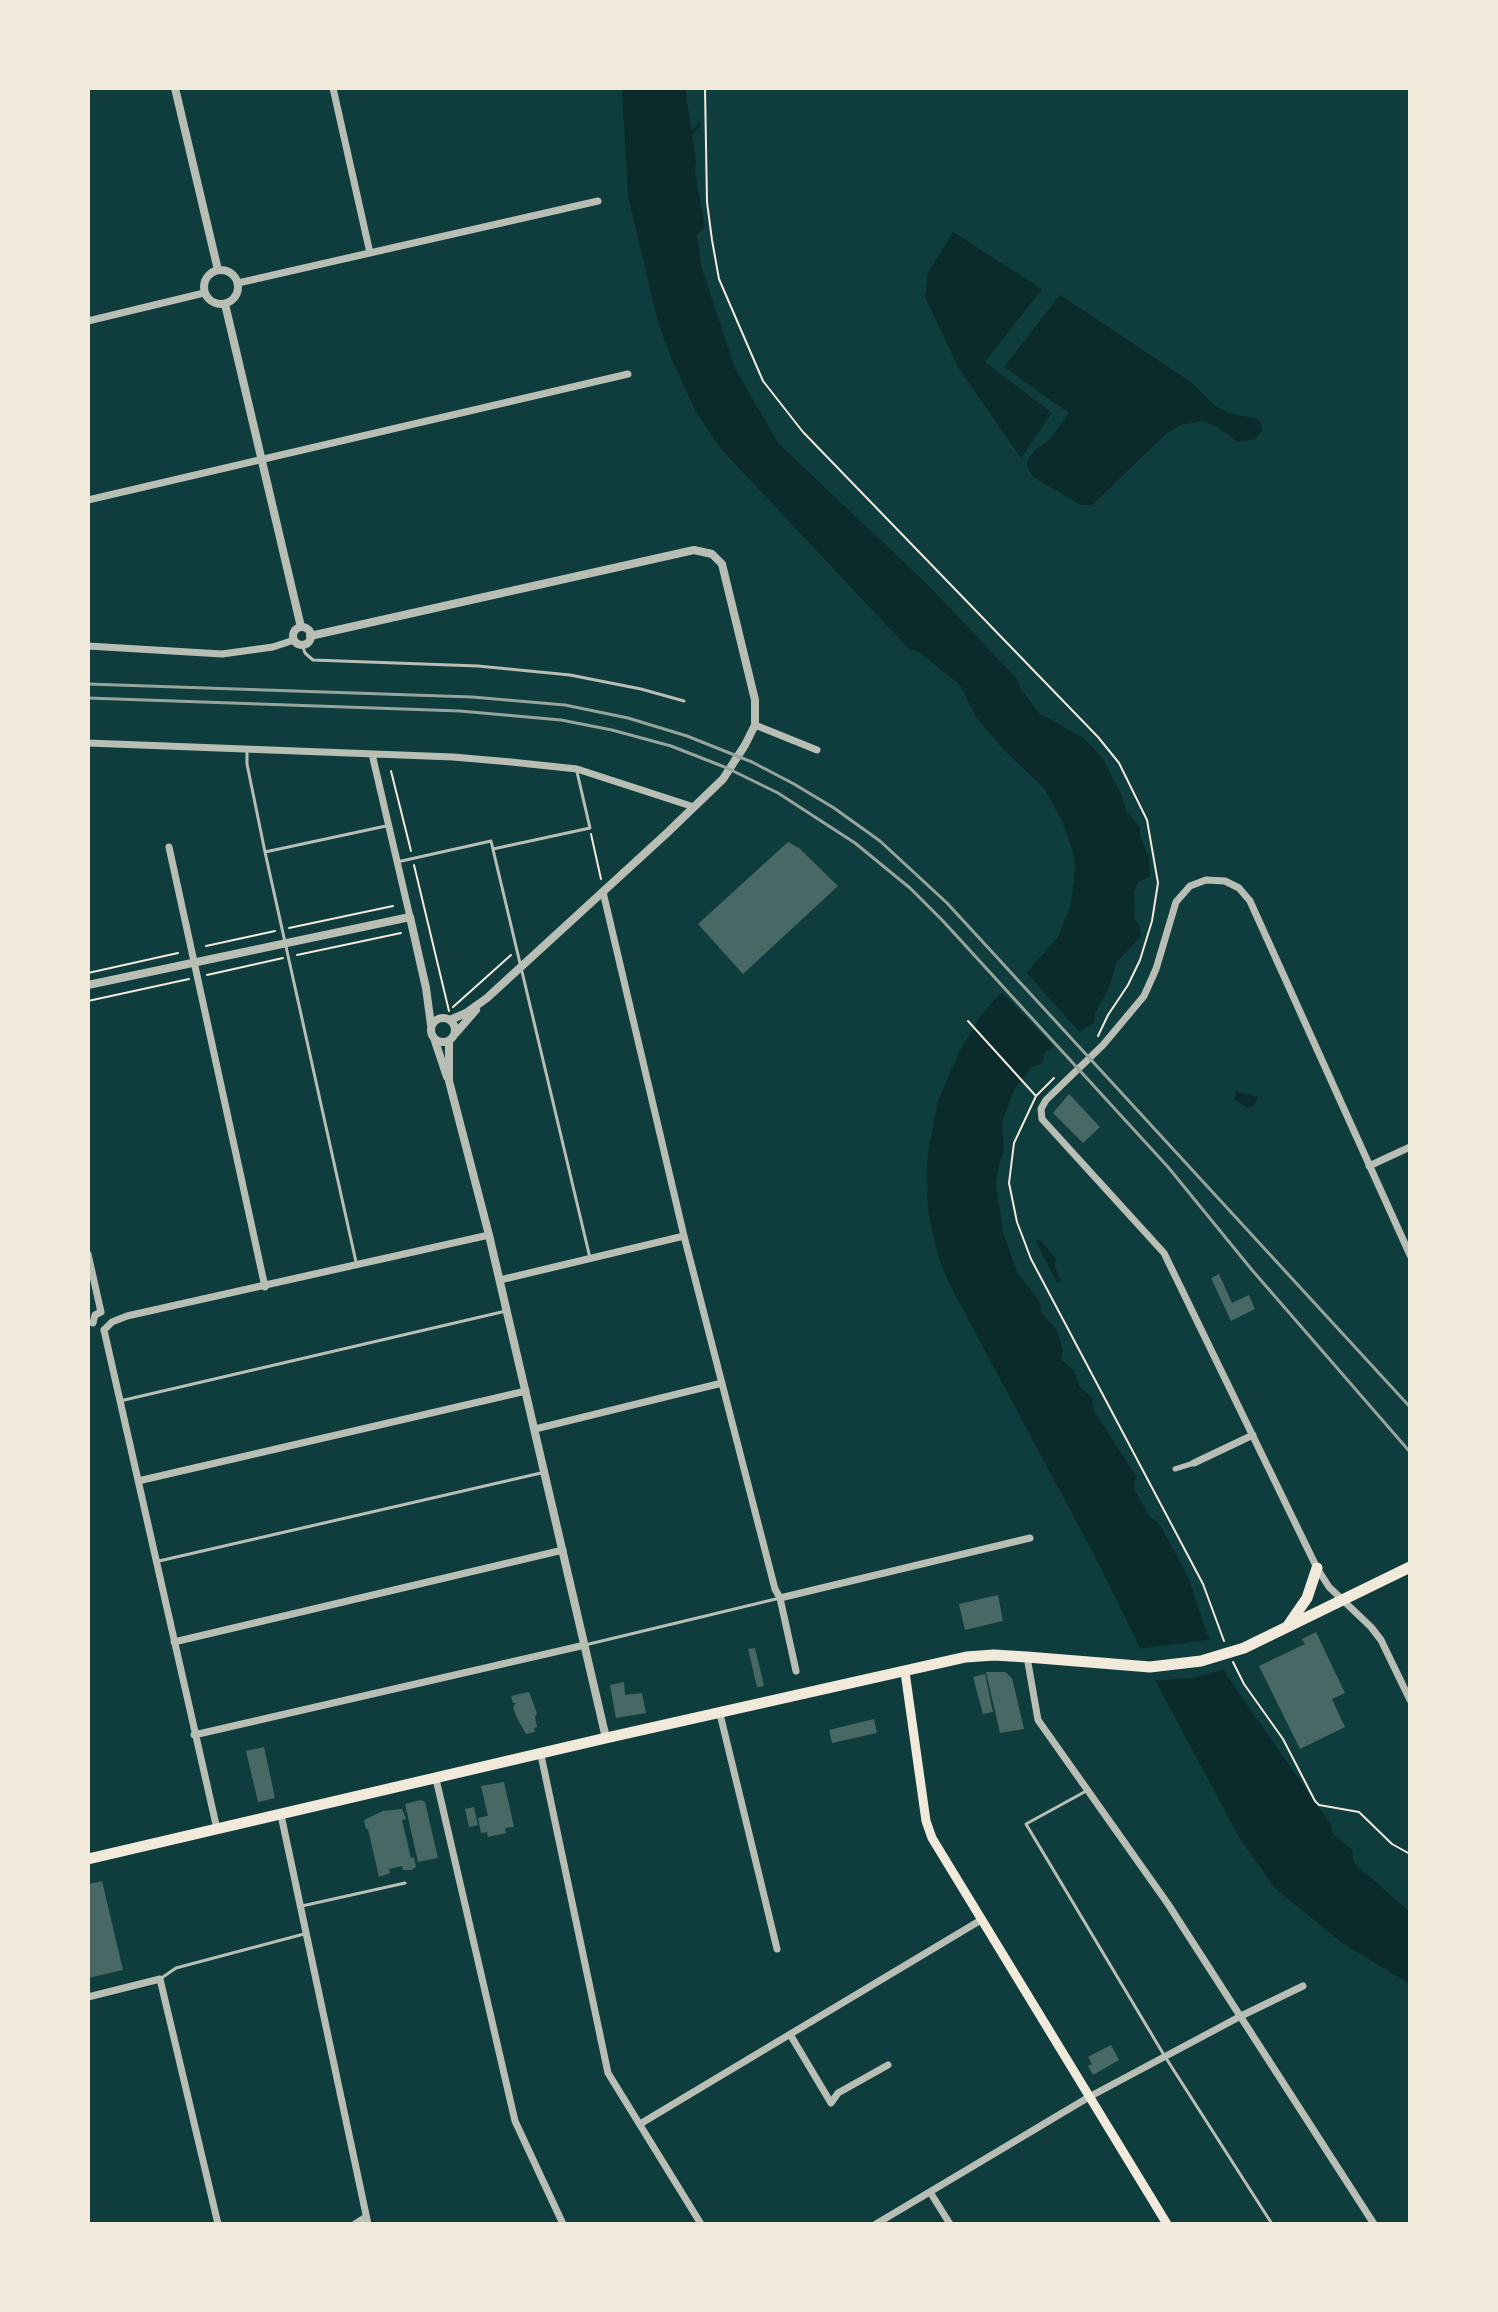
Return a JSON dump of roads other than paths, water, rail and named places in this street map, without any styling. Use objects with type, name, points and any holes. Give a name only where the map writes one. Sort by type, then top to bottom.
[{"type":"highway","points":[[88,1859],[966,1657],[994,1655],[1150,1667],[1188,1664],[1244,1648],[1410,1567]]},
{"type":"highway","points":[[1286,1627],[1307,1598],[1317,1568]]},
{"type":"main road","points":[[905,1672],[926,1821],[932,1838],[1167,2224]]},
{"type":"street","points":[[175,88],[218,270]]},
{"type":"street","points":[[333,88],[370,253]]},
{"type":"street","points":[[238,283],[598,201]]},
{"type":"street","points":[[218,270],[232,274],[238,283],[237,296],[225,304],[212,302],[204,293],[207,276],[218,270]]},
{"type":"street","points":[[88,321],[204,293]]},
{"type":"street","points":[[88,646],[222,654],[308,642],[309,631],[301,627],[225,304]]},
{"type":"street","points":[[88,500],[628,374]]},
{"type":"street","points":[[310,636],[694,550],[712,554],[722,564],[755,700],[755,725],[723,779],[487,998],[466,1013],[431,1025]]},
{"type":"street","points":[[298,642],[294,631],[301,627]]},
{"type":"street","points":[[755,725],[817,750]]},
{"type":"street","points":[[88,743],[453,757],[577,769],[694,807]]},
{"type":"street","points":[[372,754],[426,988],[430,1031],[449,1081],[489,1235],[606,1738]]},
{"type":"street","points":[[169,847],[265,1287]]},
{"type":"street","points":[[1410,1255],[1250,901],[1239,888],[1225,881],[1198,882],[1180,896],[1144,996],[1103,1045],[1049,1096],[1041,1114],[1045,1123],[1164,1253],[1317,1568],[1329,1587],[1381,1640],[1410,1700]]},
{"type":"street","points":[[603,892],[684,1236],[775,1589],[780,1598],[796,1671]]},
{"type":"street","points":[[88,985],[410,917]]},
{"type":"street","points":[[426,988],[445,1019],[455,1026],[449,1081]]},
{"type":"street","points":[[434,1038],[441,1042],[452,1038],[487,998]]},
{"type":"street","points":[[1369,1166],[1410,1147]]},
{"type":"street","points":[[104,1330],[112,1322],[127,1316],[489,1235]]},
{"type":"street","points":[[500,1280],[684,1236]]},
{"type":"street","points":[[88,1254],[101,1312]]},
{"type":"street","points":[[104,1330],[91,1324],[95,1315],[101,1312],[110,1315],[112,1322]]},
{"type":"street","points":[[104,1330],[217,1829]]},
{"type":"street","points":[[535,1429],[722,1383]]},
{"type":"street","points":[[138,1481],[526,1391]]},
{"type":"street","points":[[1175,1469],[1253,1435]]},
{"type":"street","points":[[780,1598],[1030,1538]]},
{"type":"street","points":[[174,1642],[563,1550]]},
{"type":"street","points":[[194,1735],[585,1645]]},
{"type":"street","points":[[1027,1657],[1038,1720],[1168,1904],[1374,2224]]},
{"type":"street","points":[[720,1714],[777,1949]]},
{"type":"street","points":[[541,1755],[608,2073],[701,2224]]},
{"type":"street","points":[[436,1779],[515,2121],[563,2224]]},
{"type":"street","points":[[281,1815],[367,2220],[355,2224]]},
{"type":"street","points":[[640,2124],[981,1920]]},
{"type":"street","points":[[88,1997],[160,1979],[218,2224]]},
{"type":"street","points":[[876,2224],[1164,2055],[1303,1986]]},
{"type":"street","points":[[791,2036],[831,2103],[838,2093],[888,2065]]},
{"type":"street","points":[[930,2192],[950,2224]]},
{"type":"lane","points":[[298,642],[313,660],[478,666],[570,675],[684,701]]},
{"type":"lane","points":[[247,749],[247,764],[265,852],[357,1266]]},
{"type":"lane","points":[[493,849],[590,828],[577,769]]},
{"type":"lane","points":[[265,852],[389,826]]},
{"type":"lane","points":[[397,862],[491,841],[591,1258]]},
{"type":"lane","points":[[120,1401],[507,1311]]},
{"type":"lane","points":[[156,1562],[545,1472]]},
{"type":"lane","points":[[585,1645],[780,1598]]},
{"type":"lane","points":[[1088,1790],[1026,1824],[1164,2055],[1272,2224]]},
{"type":"lane","points":[[302,1906],[405,1883]]},
{"type":"lane","points":[[160,1979],[176,1968],[308,1933]]},
{"type":"water","points":[[622,88],[685,88],[705,227],[697,235],[701,266],[735,369],[779,444],[928,585],[1018,680],[1020,688],[1040,714],[1084,738],[1103,759],[1122,796],[1126,811],[1140,827],[1140,836],[1149,858],[1150,877],[1138,882],[1134,892],[1135,920],[1141,936],[1117,962],[1108,990],[1095,1013],[1094,1023],[1045,1052],[1042,1064],[1032,1067],[1015,1088],[1002,1122],[1004,1152],[996,1183],[1003,1232],[1017,1272],[1040,1302],[1041,1312],[1056,1329],[1063,1351],[1061,1360],[1074,1370],[1079,1386],[1092,1398],[1094,1411],[1136,1476],[1134,1489],[1150,1517],[1159,1523],[1189,1579],[1207,1634],[1227,1676],[1331,1825],[1332,1833],[1352,1850],[1357,1866],[1410,1912],[1410,1984],[1342,1943],[1275,1888],[1240,1839],[1161,1691],[1101,1568],[951,1287],[938,1256],[928,1211],[927,1174],[938,1101],[959,1052],[980,1017],[996,998],[1025,975],[1058,937],[1071,905],[1075,867],[1073,852],[1062,821],[1044,788],[1003,749],[976,717],[960,685],[919,652],[909,649],[721,449],[696,412],[658,322],[628,196]]},
{"type":"water","points":[[953,232],[1042,289],[985,362],[1052,413],[1021,458],[958,367],[925,297],[928,273]]},
{"type":"water","points":[[1060,295],[1191,382],[1214,405],[1230,414],[1256,418],[1261,423],[1262,431],[1255,439],[1238,442],[1216,426],[1202,421],[1181,425],[1167,433],[1092,505],[1081,505],[1033,477],[1027,466],[1028,459],[1049,440],[1069,413],[1004,367]]},
{"type":"water","points":[[1235,1091],[1258,1097],[1254,1106],[1247,1108],[1235,1100]]},
{"type":"water","points":[[1040,1240],[1056,1259],[1055,1267],[1061,1281],[1057,1283],[1036,1242]]},
{"type":"waterway","points":[[690,135],[700,124]]},
{"type":"railway","points":[[88,684],[472,697],[565,705],[628,718],[687,736],[752,762],[794,784],[880,841],[947,903],[1410,1407]]},
{"type":"railway","points":[[88,698],[460,711],[561,720],[671,746],[778,793],[855,843],[910,888],[943,921],[1168,1167],[1252,1270],[1410,1452]]}]
